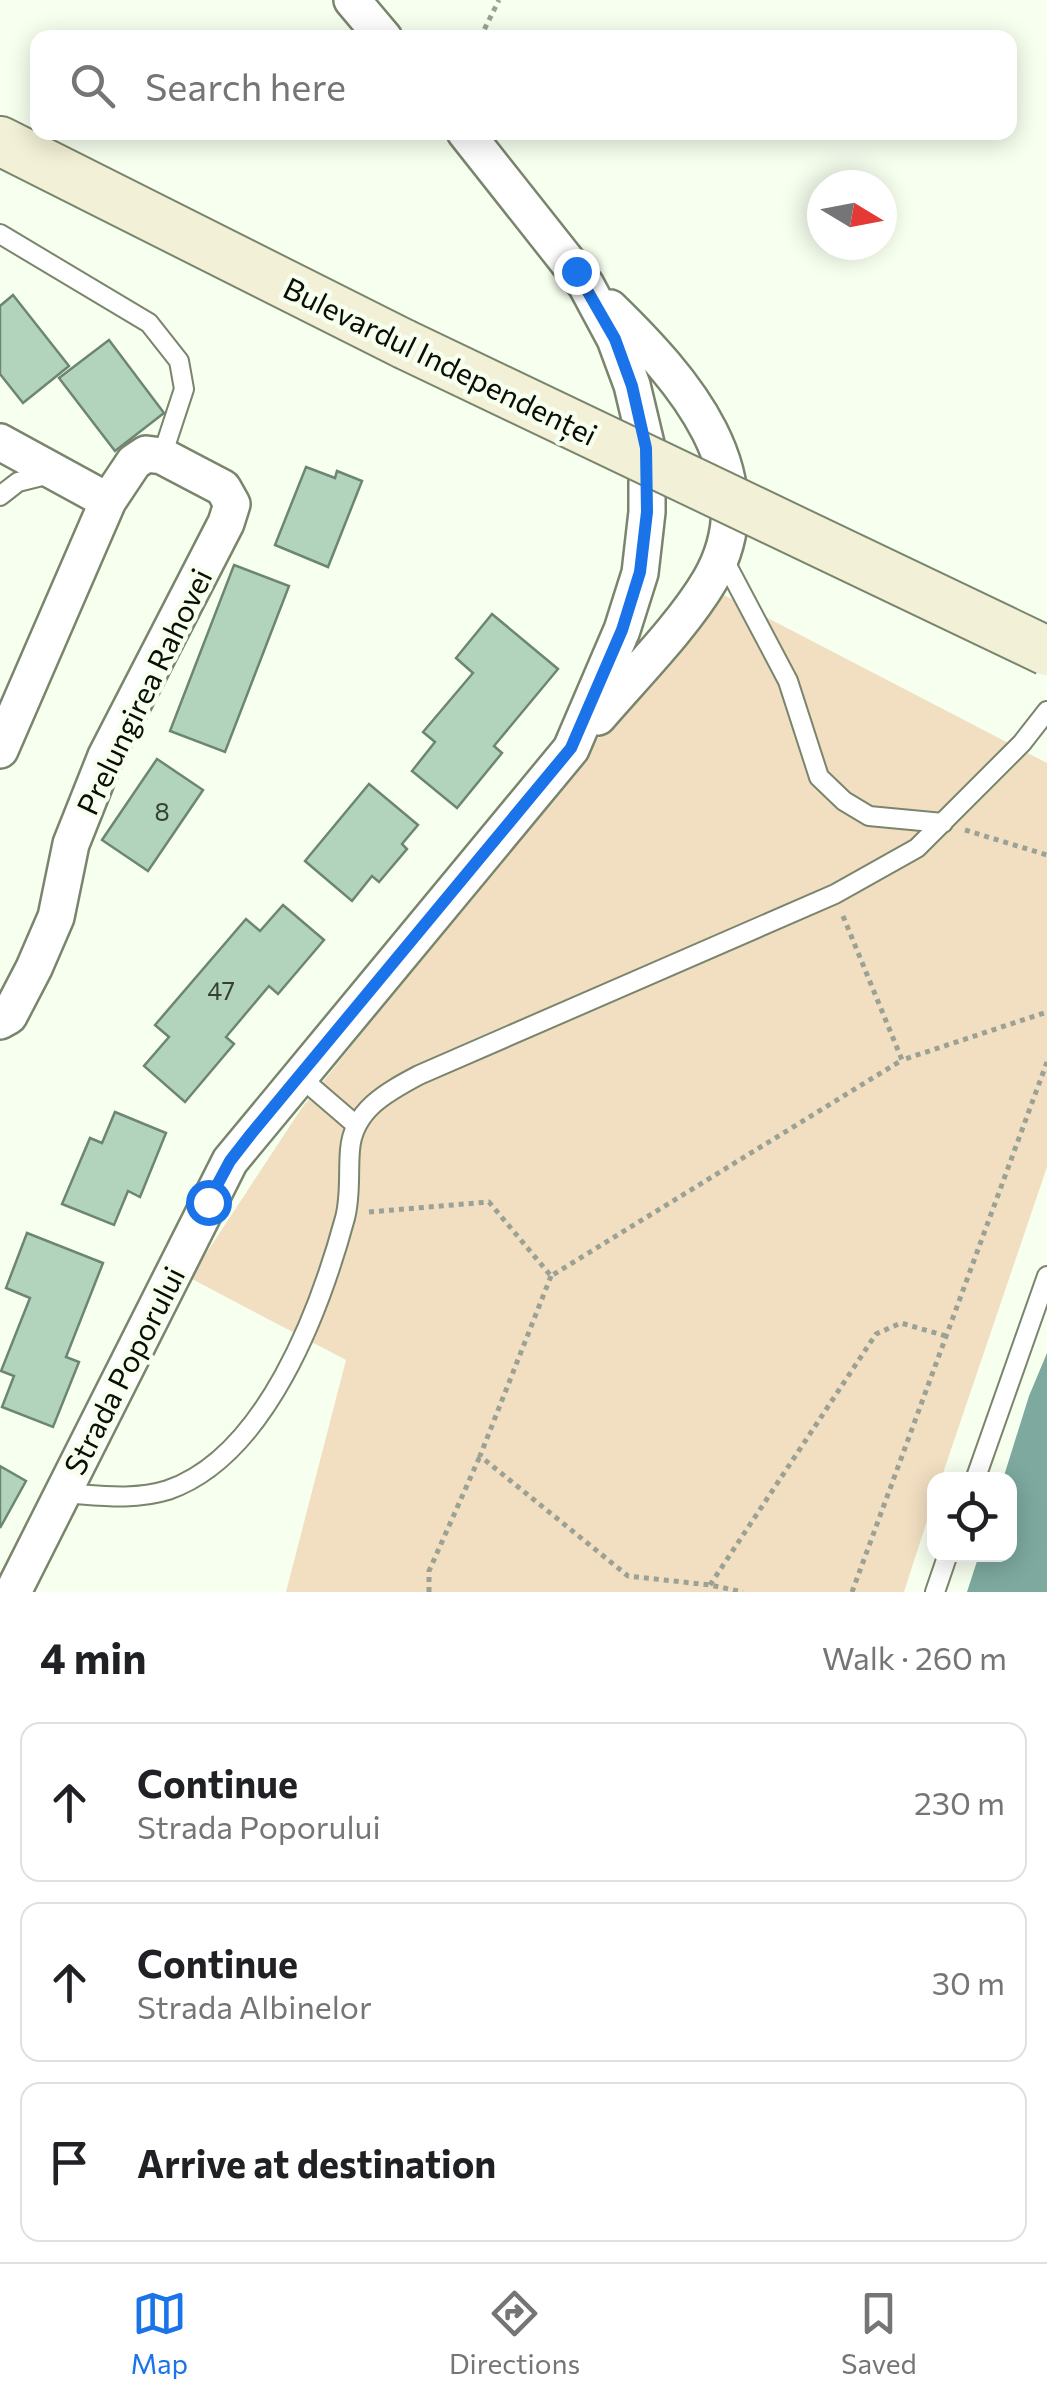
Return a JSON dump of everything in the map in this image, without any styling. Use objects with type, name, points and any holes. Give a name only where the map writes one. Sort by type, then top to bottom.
[{"type":"main road","name":"Bulevardul Independenței","points":[[0,141],[404,344],[1047,651]]},
{"type":"street","points":[[352,0],[377,30]]},
{"type":"street","points":[[470,140],[586,284],[631,329],[688,398],[724,461],[731,497],[729,528],[710,581],[571,748]]},
{"type":"street","name":"Strada Poporului","points":[[13,1592],[222,1175],[299,1076],[571,748],[622,630],[640,572],[647,512],[646,448],[632,386],[615,339],[586,284]]},
{"type":"street","points":[[0,442],[108,501]]},
{"type":"street","points":[[0,750],[108,501],[134,462],[146,454],[162,456]]},
{"type":"street","name":"Prelungirea Rahovei","points":[[3,1022],[56,917],[71,844],[86,801],[226,524],[232,504],[223,488],[162,456]]},
{"type":"street","points":[[0,1585],[13,1592]]},
{"type":"lane","points":[[0,234],[149,323],[179,362],[184,389],[162,456]]},
{"type":"lane","points":[[0,496],[18,482],[55,472]]},
{"type":"lane","points":[[722,556],[788,681],[819,777],[844,802],[869,816],[943,823]]},
{"type":"lane","points":[[61,1494],[135,1498],[166,1490],[194,1479],[253,1425],[296,1350],[328,1271],[346,1214],[350,1148],[356,1126],[367,1109],[388,1092],[834,894],[916,848],[1022,743],[1047,711]]},
{"type":"lane","points":[[299,1076],[356,1126]]},
{"type":"lane","points":[[978,1472],[1047,1276]]},
{"type":"lane","points":[[935,1592],[945,1562]]},
{"type":"path","points":[[484,30],[499,0]]},
{"type":"path","points":[[943,823],[1047,855]]},
{"type":"path","points":[[834,894],[902,1060]]},
{"type":"path","points":[[430,1592],[429,1571],[552,1276],[902,1060],[1047,1012]]},
{"type":"path","points":[[852,1592],[1047,1062]]},
{"type":"path","points":[[346,1214],[489,1202],[552,1276]]},
{"type":"path","points":[[710,1585],[876,1334],[901,1323],[946,1336]]},
{"type":"path","points":[[480,1456],[628,1576],[742,1592]]},
{"type":"shaded area","points":[[716,591],[1047,763],[1047,1167],[943,1472],[927,1472],[927,1521],[904,1592],[286,1592],[346,1360],[190,1278],[301,1109]]},
{"type":"water","points":[[1047,1353],[1047,1592],[967,1592],[977,1562],[1017,1562],[1017,1472],[1005,1472]]},
{"type":"building","points":[[13,295],[69,366],[23,403],[0,374],[0,306]]},
{"type":"building","points":[[109,340],[164,413],[115,451],[59,378]]},
{"type":"building","points":[[306,467],[335,478],[337,471],[362,481],[328,567],[275,545]]},
{"type":"building","points":[[234,565],[289,586],[225,752],[170,731]]},
{"type":"building","points":[[492,614],[558,669],[494,746],[502,753],[457,808],[412,771],[435,742],[423,732],[473,673],[456,658]]},
{"type":"building","points":[[157,759],[203,790],[148,871],[102,840]]},
{"type":"building","points":[[369,784],[418,825],[402,844],[407,849],[379,882],[372,876],[352,901],[305,861]]},
{"type":"building","points":[[283,905],[324,940],[278,994],[269,986],[226,1037],[234,1044],[185,1102],[144,1066],[169,1037],[155,1025],[246,919],[260,931]]},
{"type":"building","points":[[115,1112],[166,1133],[140,1197],[128,1191],[114,1225],[62,1204],[90,1138],[102,1143]]},
{"type":"building","points":[[27,1233],[103,1263],[66,1357],[79,1362],[53,1427],[2,1407],[14,1376],[1,1371],[30,1298],[6,1288]]},
{"type":"building","points":[[0,1466],[26,1481],[0,1528]]},
{"type":"route","points":[[208,1202],[230,1161],[251,1134],[571,748],[622,630],[640,572],[647,512],[646,448],[632,386],[615,339],[576,271]]}]
